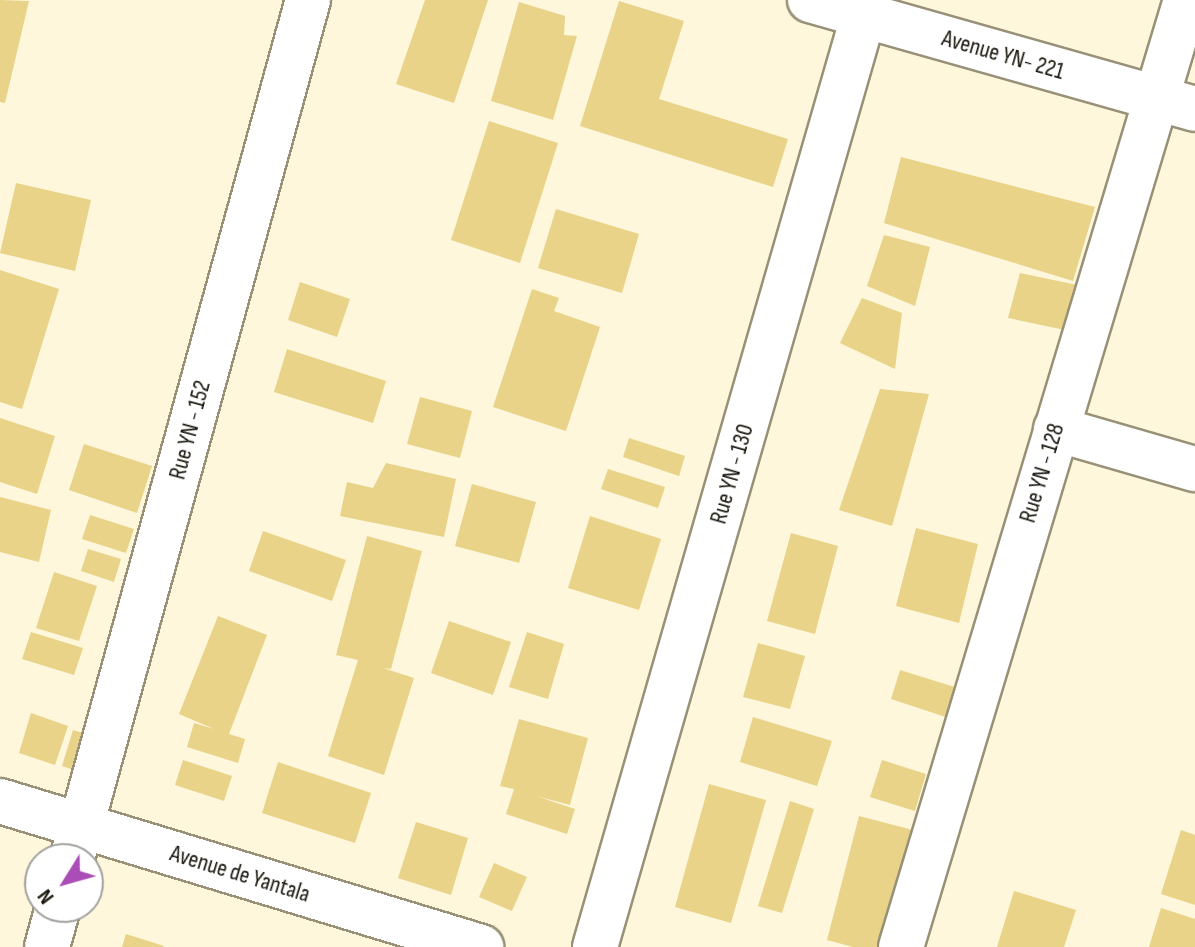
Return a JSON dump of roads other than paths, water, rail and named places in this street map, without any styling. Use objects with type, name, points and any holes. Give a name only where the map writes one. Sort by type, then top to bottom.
[{"type":"street","name":"Rue YN - 152","points":[[76,842],[308,0]]},
{"type":"street","name":"Avenue YN- 221","points":[[810,0],[866,8],[1176,104]]},
{"type":"street","name":"Rue YN - 128","points":[[901,947],[1056,429],[1176,104],[1186,0]]},
{"type":"street","name":"Rue YN - 130","points":[[595,947],[866,8]]},
{"type":"street","points":[[1056,429],[1195,469]]},
{"type":"street","name":"Avenue de Yantala","points":[[0,801],[76,842],[481,947]]},
{"type":"street","points":[[47,947],[54,923]]}]
